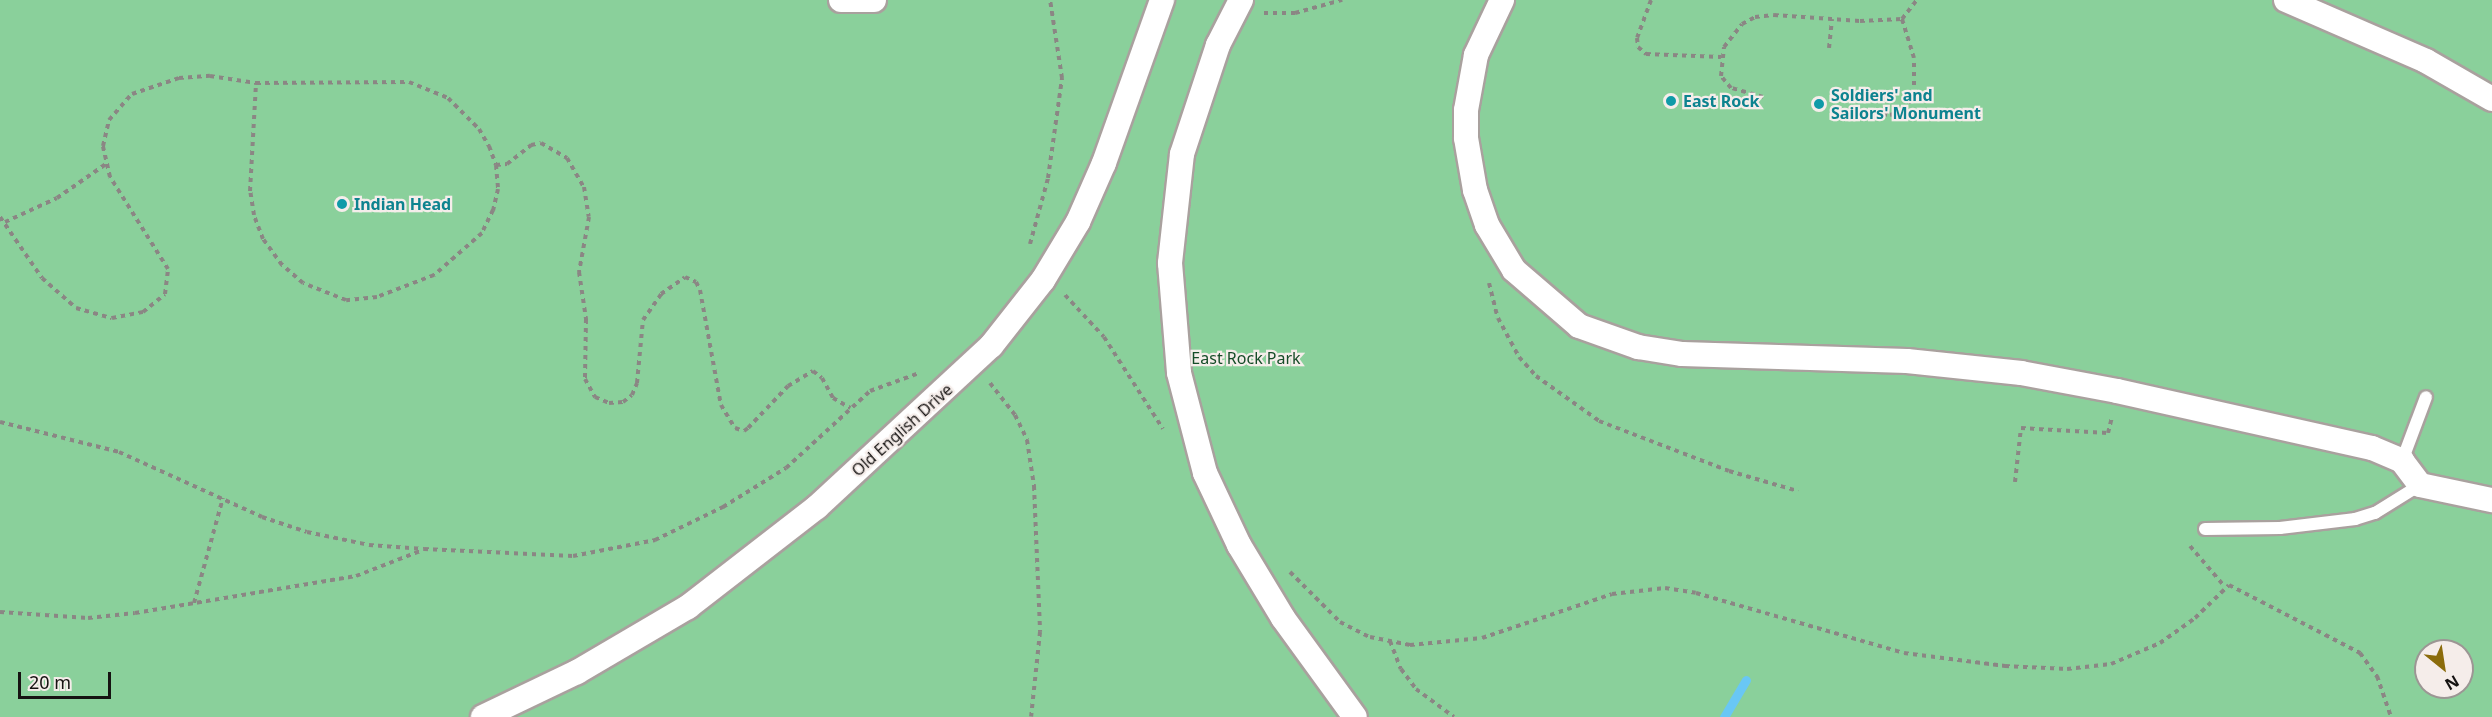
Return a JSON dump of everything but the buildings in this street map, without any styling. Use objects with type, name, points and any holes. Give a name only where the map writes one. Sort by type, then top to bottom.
[{"type":"street","points":[[841,0],[874,0]]},
{"type":"street","name":"Old English Drive","points":[[483,717],[577,672],[688,607],[817,507],[964,373],[1043,280],[1078,222],[1104,164],[1162,0]]},
{"type":"street","points":[[1502,0],[1476,55],[1466,110],[1466,138],[1476,190],[1500,250],[1539,295],[1579,326],[1638,347],[1731,358],[1907,361],[2021,374],[2269,423],[2372,448],[2402,461],[2420,485],[2492,500]]},
{"type":"street","points":[[2286,0],[2408,52],[2492,99]]},
{"type":"street","points":[[1249,6],[1218,45],[1182,154],[1170,263],[1179,373],[1205,473],[1239,545],[1283,618],[1355,717]]},
{"type":"lane","points":[[2402,461],[2426,397]]},
{"type":"lane","points":[[2205,529],[2280,528],[2355,519],[2375,513],[2420,485]]},
{"type":"path","points":[[1050,0],[1059,45],[1062,88],[1048,178],[1027,254],[1031,271],[1086,313],[1131,376],[1168,438]]},
{"type":"path","points":[[1249,6],[1295,13],[1342,0]]},
{"type":"path","points":[[1651,0],[1637,38],[1638,47],[1646,54],[1721,57]]},
{"type":"path","points":[[1902,19],[1917,0]]},
{"type":"path","points":[[1763,97],[1731,88],[1724,82],[1721,57],[1732,34],[1755,17],[1902,19]]},
{"type":"path","points":[[1829,48],[1832,19]]},
{"type":"path","points":[[1874,113],[1890,115],[1904,111],[1914,94],[1914,58],[1902,19]]},
{"type":"path","points":[[0,217],[42,278],[76,308],[112,318],[126,317],[149,309],[165,294],[168,269],[110,177],[106,164],[103,146],[106,126],[132,94],[179,78],[210,76],[255,83],[409,82],[430,88],[448,98],[479,129],[496,165],[498,189],[482,233],[434,275],[376,297],[346,300],[324,294],[282,265],[263,239],[254,215],[250,191],[255,83]]},
{"type":"path","points":[[496,165],[507,164],[531,145],[541,143],[567,158],[584,187],[589,217],[579,272],[587,338],[585,379],[595,397],[609,403],[623,402],[632,395],[637,383],[643,320],[661,294],[685,277],[696,282],[700,290],[721,405],[735,428],[748,428],[788,386],[813,371],[822,378],[833,398],[850,408]]},
{"type":"path","points":[[5,222],[57,198],[106,164]]},
{"type":"path","points":[[1500,250],[1491,268],[1490,297],[1507,337],[1536,376],[1599,421],[1627,435],[1798,491]]},
{"type":"path","points":[[0,422],[119,452],[262,517],[307,532],[369,544],[424,549],[573,556],[655,540],[760,488],[811,448],[870,391],[924,371],[942,370],[964,373],[1002,395],[1027,440],[1034,486],[1040,632],[1031,717]]},
{"type":"path","points":[[2015,482],[2020,428],[2108,434],[2113,413]]},
{"type":"path","points":[[194,603],[224,498]]},
{"type":"path","points":[[2183,539],[2225,587]]},
{"type":"path","points":[[0,612],[88,618],[194,603],[356,576],[424,549]]},
{"type":"path","points":[[1286,569],[1340,622],[1370,638],[1410,645],[1482,638],[1612,594],[1665,588],[1904,653],[2005,666],[2095,668],[2132,657],[2178,632],[2225,587],[2234,586],[2360,653],[2377,676],[2391,717]]},
{"type":"path","points":[[1390,641],[1401,669],[1416,688],[1454,717]]},
{"type":"green space","name":"East Rock Park","points":[[0,0],[2492,0],[2492,717],[0,717]]},
{"type":"waterway","points":[[1724,717],[1746,680]]},
{"type":"place","name":"East Rock","points":[[1671,101]]},
{"type":"place","name":"Soldiers' and Sailors' Monument","points":[[1819,104]]},
{"type":"place","name":"Indian Head","points":[[342,204]]}]
